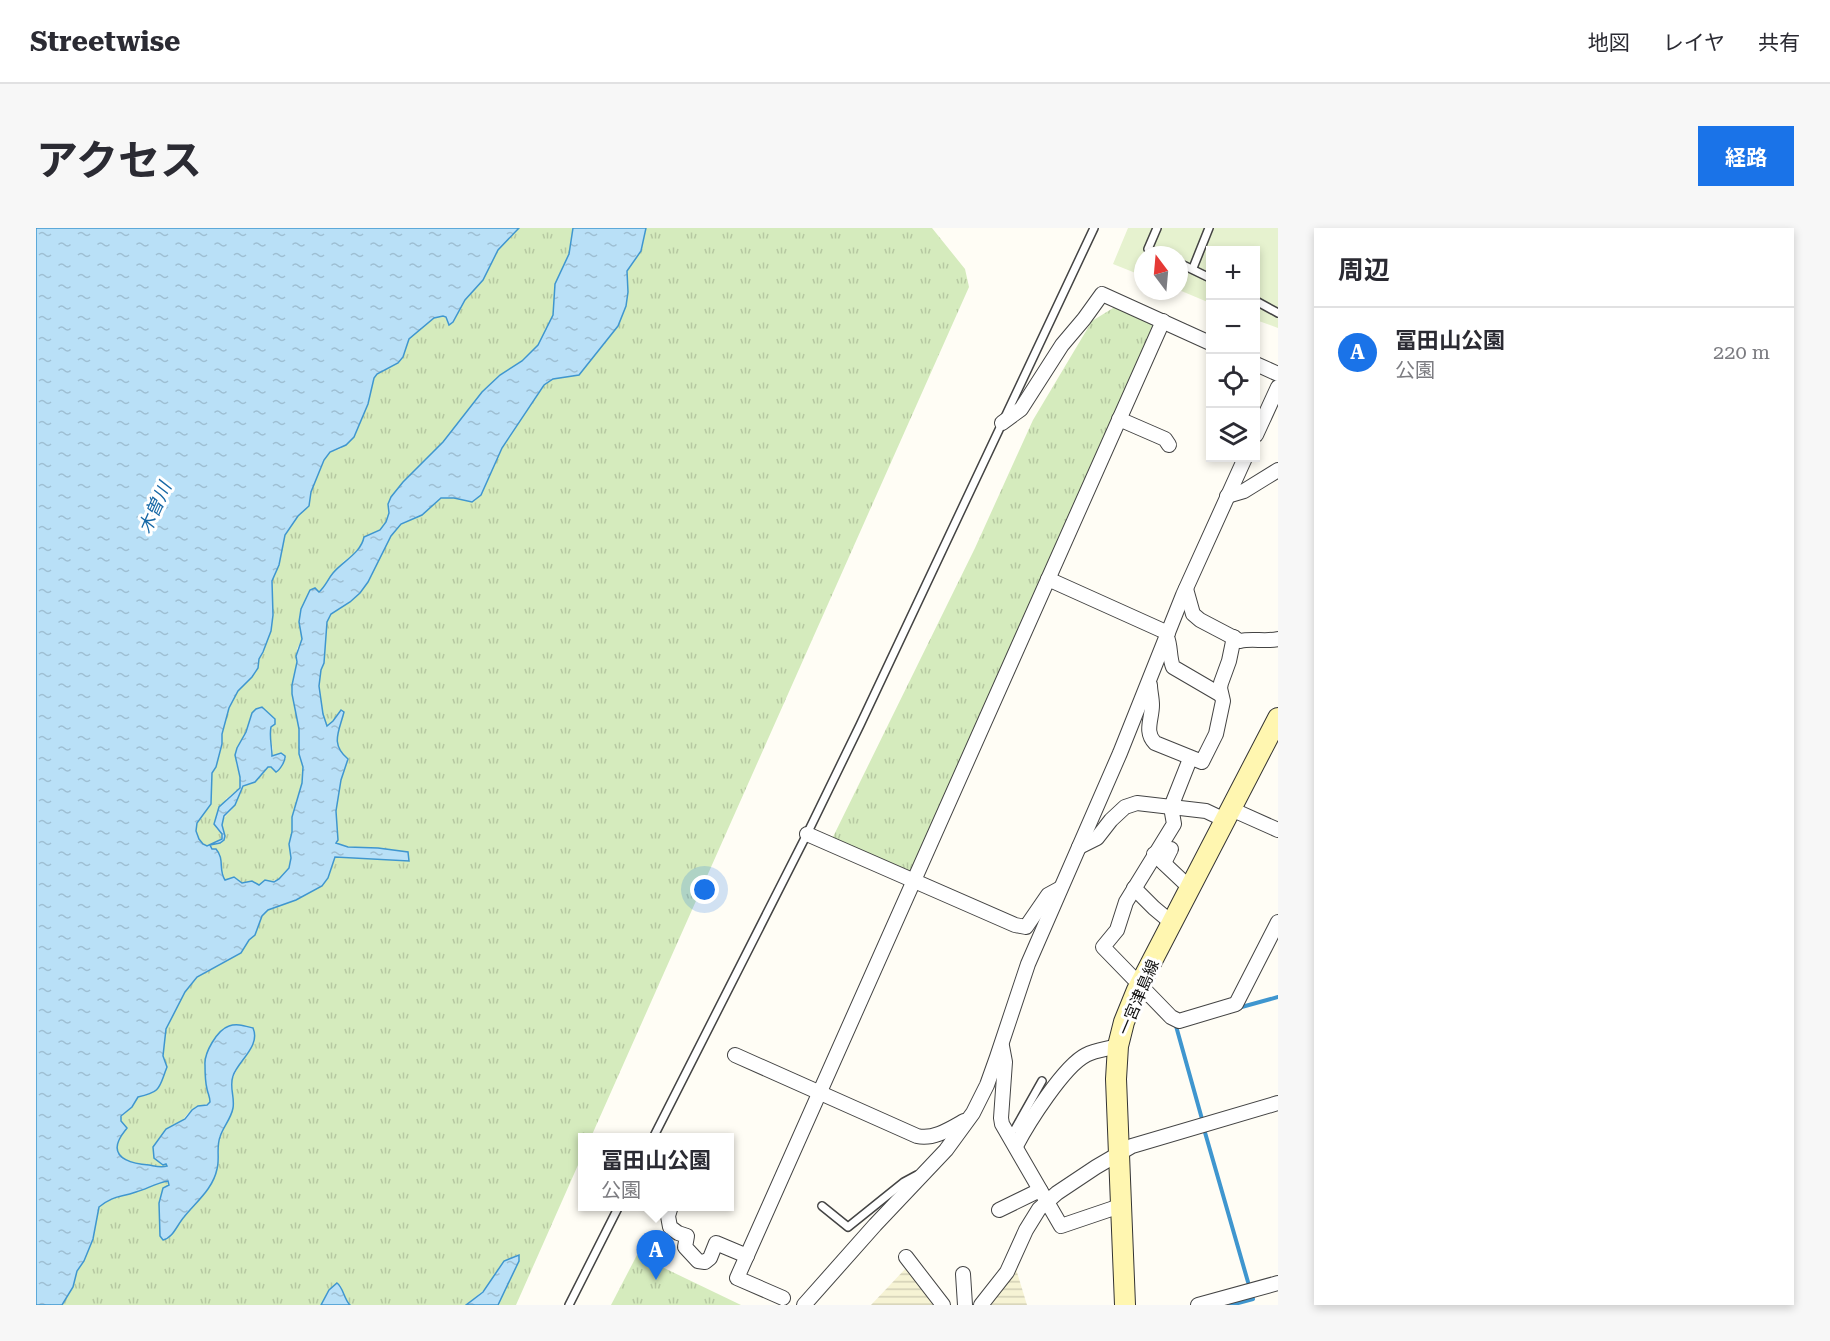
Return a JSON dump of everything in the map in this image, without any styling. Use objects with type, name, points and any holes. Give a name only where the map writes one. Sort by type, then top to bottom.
[{"type":"main road","name":"一宮津島線","points":[[1125,1305],[1116,1079],[1118,1047],[1124,1022],[1140,985],[1278,718]]},
{"type":"street","points":[[1002,423],[1021,409],[1062,345],[1102,294],[1206,341]]},
{"type":"street","points":[[783,1298],[737,1278],[1163,321]]},
{"type":"street","points":[[1260,366],[1278,374]]},
{"type":"street","points":[[1260,426],[1278,387]]},
{"type":"street","points":[[1119,419],[1165,440],[1169,445]]},
{"type":"street","points":[[804,1305],[946,1150],[970,1118],[987,1085],[1028,964],[1120,753],[1186,589],[1243,462]]},
{"type":"street","points":[[1227,496],[1244,491],[1278,470]]},
{"type":"street","points":[[1048,579],[1167,635],[1171,645],[1170,659],[1173,667],[1221,695]]},
{"type":"street","points":[[1186,589],[1193,614],[1200,620],[1240,641],[1278,639]]},
{"type":"street","points":[[1149,680],[1152,706],[1149,738],[1190,759],[1202,762],[1216,734],[1223,701],[1221,683],[1234,638]]},
{"type":"street","points":[[1159,859],[1174,824],[1171,807],[1190,759]]},
{"type":"street","points":[[1078,847],[1097,838],[1125,807],[1137,803],[1228,814],[1278,831]]},
{"type":"street","points":[[807,834],[1015,926],[1026,927],[1048,896],[1060,888]]},
{"type":"street","points":[[1171,849],[1159,859],[1134,888],[1126,902],[1117,930],[1103,947],[1171,1017],[1179,1021],[1236,1004],[1278,922]]},
{"type":"street","points":[[1159,859],[1190,888]]},
{"type":"street","points":[[1134,888],[1172,923]]},
{"type":"street","points":[[1002,1044],[1005,1062],[1002,1124],[1060,1226],[1120,1206]]},
{"type":"street","points":[[1012,1140],[1066,1073],[1086,1055],[1118,1047]]},
{"type":"street","points":[[735,1055],[925,1138],[949,1130],[970,1118]]},
{"type":"street","points":[[1001,1205],[1057,1193],[1118,1153],[1142,1143],[1278,1104]]},
{"type":"street","points":[[981,1305],[1007,1272],[1044,1196]]},
{"type":"street","points":[[669,1211],[670,1227],[687,1236],[685,1247],[698,1261],[705,1262],[710,1258],[716,1243],[747,1256]]},
{"type":"street","points":[[906,1257],[943,1305]]},
{"type":"street","points":[[963,1274],[965,1305]]},
{"type":"street","points":[[1198,1305],[1278,1283]]},
{"type":"lane","points":[[655,1133],[807,834],[1094,228]]},
{"type":"lane","points":[[1149,246],[1156,228]]},
{"type":"lane","points":[[1193,268],[1209,228]]},
{"type":"lane","points":[[1188,266],[1206,276]]},
{"type":"lane","points":[[1260,303],[1278,313]]},
{"type":"lane","points":[[1012,1140],[1015,1129],[1042,1081]]},
{"type":"lane","points":[[822,1206],[848,1227],[904,1182],[927,1170]]},
{"type":"lane","points":[[569,1305],[616,1211]]},
{"type":"shaded area","points":[[907,1267],[935,1305],[871,1305]]},
{"type":"shaded area","points":[[1016,1269],[1027,1305],[991,1305]]},
{"type":"green space","points":[[519,228],[573,228],[569,254],[555,284],[553,315],[538,346],[482,392],[443,442],[403,482],[391,497],[388,504],[389,513],[380,531],[364,537],[363,544],[344,561],[323,589],[301,609],[299,622],[302,639],[297,649],[292,694],[299,728],[299,754],[303,767],[302,783],[292,817],[289,868],[279,879],[259,885],[242,883],[234,877],[225,880],[221,871],[222,865],[210,845],[220,843],[225,836],[222,825],[224,818],[235,805],[243,786],[255,782],[268,767],[279,770],[286,758],[278,754],[272,756],[271,727],[252,713],[246,732],[237,748],[236,763],[240,788],[226,799],[216,828],[222,834],[222,839],[207,846],[203,844],[196,831],[197,823],[211,804],[212,773],[216,767],[229,708],[237,691],[258,668],[263,652],[273,615],[272,581],[279,565],[285,535],[311,492],[324,460],[330,452],[340,449],[354,437],[368,404],[377,374],[398,363],[403,357],[409,339],[434,318],[443,316],[446,317],[448,324],[453,322],[465,300],[483,280],[498,250]]},
{"type":"green space","points":[[646,228],[932,228],[965,269],[969,287],[593,1133],[578,1133],[578,1165],[516,1305],[498,1305],[519,1261],[466,1305],[350,1305],[340,1285],[329,1290],[321,1305],[62,1305],[73,1287],[77,1271],[93,1239],[99,1207],[115,1196],[127,1195],[168,1181],[169,1185],[159,1200],[160,1236],[170,1237],[219,1161],[219,1139],[233,1110],[232,1080],[253,1043],[255,1031],[224,1028],[214,1042],[205,1070],[210,1102],[189,1112],[180,1122],[173,1125],[167,1166],[158,1167],[131,1162],[118,1153],[120,1138],[127,1128],[121,1121],[121,1117],[132,1107],[138,1097],[158,1088],[167,1067],[163,1056],[166,1029],[185,992],[197,977],[241,953],[255,935],[262,916],[268,910],[296,900],[322,886],[328,878],[335,857],[409,860],[408,852],[348,847],[335,843],[338,839],[336,811],[341,780],[348,760],[342,754],[338,742],[341,710],[327,726],[322,714],[319,686],[324,663],[327,622],[331,614],[360,593],[391,536],[401,524],[422,515],[441,498],[472,502],[481,495],[502,448],[544,385],[618,326],[626,306],[627,271],[641,251]]},
{"type":"green space","points":[[1128,228],[1278,228],[1278,328],[1260,321],[1260,246],[1206,246],[1206,301],[1188,294],[1188,246],[1134,246],[1134,272],[1113,264]]},
{"type":"green space","points":[[1118,305],[1159,322],[912,876],[832,839],[975,548],[1033,420],[1092,321]]},
{"type":"green space","points":[[637,1255],[741,1305],[611,1305]]},
{"type":"water","name":"木曽川","points":[[36,228],[519,228],[498,250],[483,280],[465,300],[453,322],[449,325],[446,317],[443,316],[434,318],[409,339],[403,357],[398,363],[377,374],[368,404],[354,437],[346,445],[330,452],[324,460],[311,492],[309,506],[298,516],[285,535],[279,565],[272,581],[271,631],[259,659],[258,668],[238,691],[229,708],[216,767],[212,773],[211,804],[197,823],[196,831],[199,839],[207,846],[222,839],[222,834],[214,824],[219,807],[240,788],[235,755],[252,713],[262,707],[275,719],[275,724],[270,731],[272,756],[281,753],[285,756],[285,760],[276,772],[268,767],[255,782],[243,786],[235,805],[224,816],[222,825],[224,840],[210,845],[219,853],[225,880],[234,877],[242,883],[252,881],[259,885],[265,880],[274,882],[279,879],[289,868],[291,858],[289,844],[292,817],[302,783],[303,767],[299,754],[299,729],[292,685],[297,662],[296,656],[302,639],[299,622],[301,609],[310,590],[315,588],[319,592],[333,573],[359,548],[364,537],[380,530],[389,513],[388,504],[391,497],[403,482],[443,442],[482,392],[500,375],[522,361],[538,345],[553,315],[555,284],[569,254],[573,228],[646,228],[641,251],[627,271],[626,306],[618,326],[579,375],[553,379],[544,385],[502,448],[481,495],[472,502],[441,498],[422,515],[401,524],[391,536],[360,593],[331,614],[327,622],[324,663],[319,686],[323,714],[327,726],[341,710],[344,712],[337,737],[339,748],[348,759],[341,780],[336,811],[338,840],[336,843],[348,847],[408,852],[409,861],[335,857],[328,878],[322,886],[296,900],[268,910],[262,916],[255,935],[241,953],[197,977],[185,992],[166,1029],[163,1056],[167,1067],[161,1084],[156,1091],[138,1097],[132,1107],[121,1116],[121,1121],[127,1128],[117,1147],[121,1156],[131,1162],[158,1167],[167,1166],[154,1158],[153,1147],[166,1129],[185,1119],[198,1106],[207,1105],[210,1102],[205,1060],[212,1042],[224,1028],[229,1026],[253,1028],[255,1035],[252,1047],[233,1076],[233,1108],[221,1133],[215,1176],[208,1189],[172,1234],[163,1240],[160,1236],[159,1203],[163,1188],[169,1185],[168,1181],[113,1199],[99,1207],[93,1239],[77,1271],[73,1287],[62,1305],[36,1305]]},
{"type":"water","points":[[519,1255],[519,1261],[498,1305],[466,1305],[483,1292],[504,1261]]},
{"type":"water","points":[[337,1283],[350,1305],[321,1305],[329,1290]]},
{"type":"waterway","points":[[1238,1008],[1278,997]]},
{"type":"waterway","points":[[1179,1025],[1176,1026],[1202,1119]]},
{"type":"waterway","points":[[1204,1129],[1248,1282]]},
{"type":"waterway","points":[[1231,1305],[1253,1299],[1252,1296]]},
{"type":"place","name":"冨田山公園","points":[[656,1280]]}]
